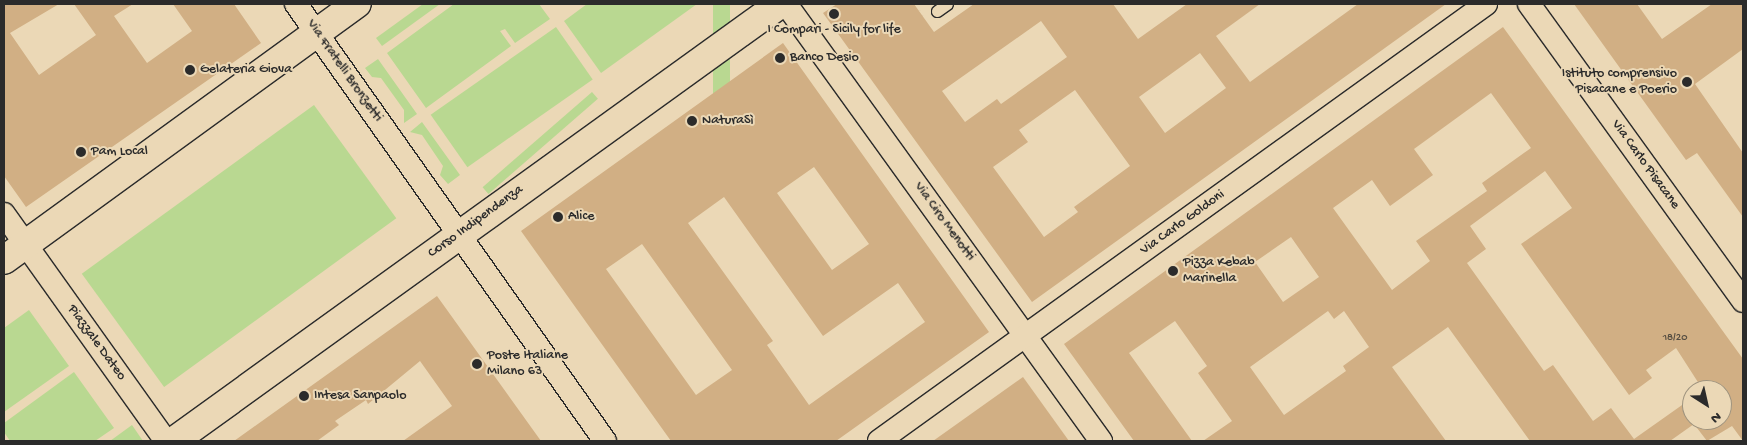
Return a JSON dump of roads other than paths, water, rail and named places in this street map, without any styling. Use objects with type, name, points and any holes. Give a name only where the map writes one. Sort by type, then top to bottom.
[{"type":"street","name":"Via Fratelli Bronzetti","points":[[296,4],[605,441]]},
{"type":"street","points":[[15,253],[357,4]]},
{"type":"street","name":"Corso Indipendenza","points":[[174,441],[458,234],[780,4]]},
{"type":"street","name":"Via Ciro Menotti","points":[[786,4],[1101,441]]},
{"type":"street","name":"Via Carlo Goldoni","points":[[879,441],[1486,4]]},
{"type":"street","name":"Via Carlo Pisacane","points":[[1529,4],[1743,301]]},
{"type":"street","name":"Piazzale Dateo","points":[[4,214],[15,253],[166,441]]},
{"type":"place","name":"I Compari - Sicily for life","points":[[834,14]]},
{"type":"place","name":"Banco Desio","points":[[780,58]]},
{"type":"place","name":"Gelateria Giova","points":[[190,70]]},
{"type":"place","name":"Istituto comprensivo Pisacane e Poerio","points":[[1687,82]]},
{"type":"place","name":"NaturaSì","points":[[692,121]]},
{"type":"place","name":"Pam Local","points":[[81,152]]},
{"type":"place","name":"Alice","points":[[558,217]]},
{"type":"place","name":"Pizza Kebab Marinella","points":[[1173,271]]},
{"type":"place","name":"Poste Italiane Milano 63","points":[[477,364]]},
{"type":"place","name":"Intesa Sanpaolo","points":[[304,396]]}]
